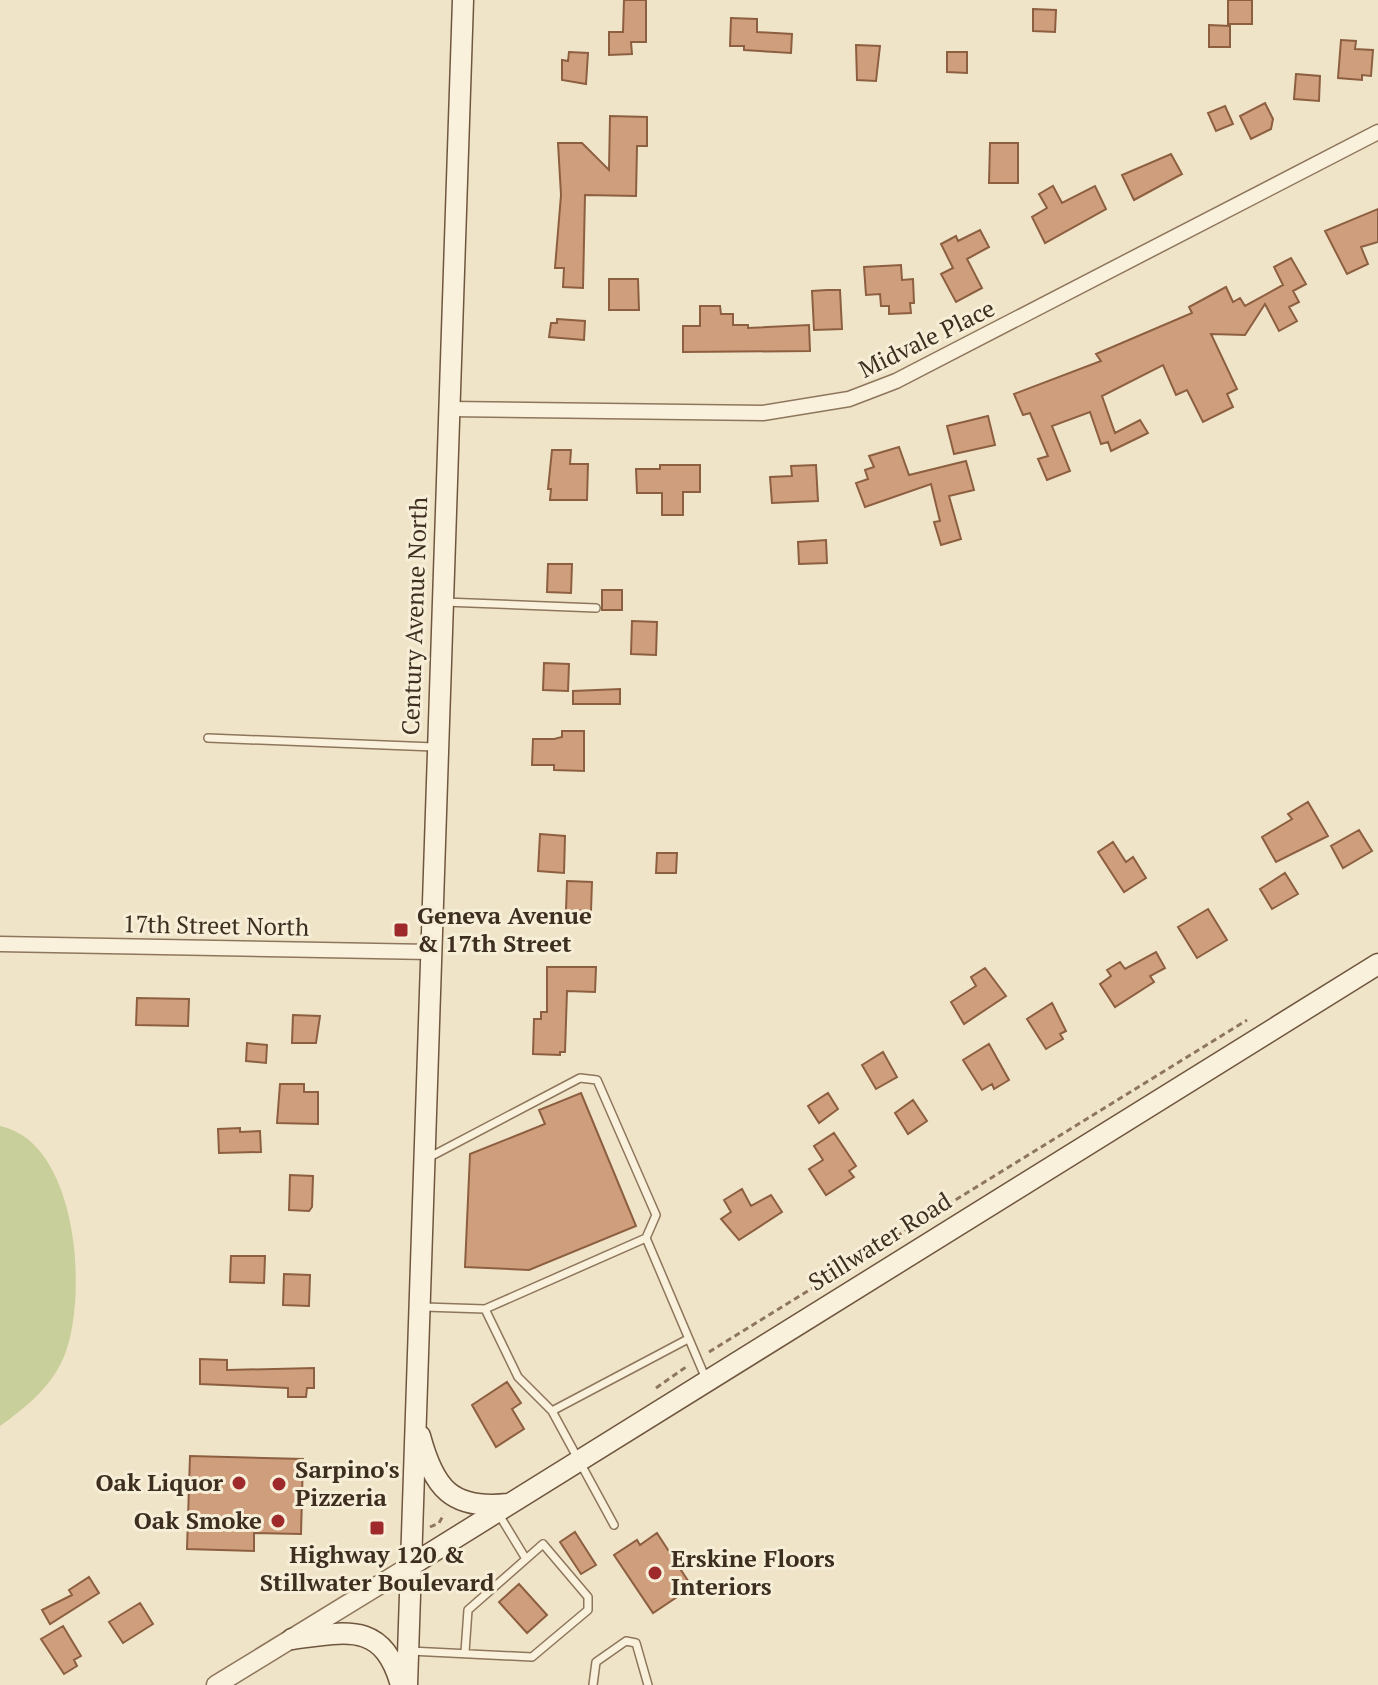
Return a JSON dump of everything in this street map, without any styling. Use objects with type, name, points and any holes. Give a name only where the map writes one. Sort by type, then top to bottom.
[{"type":"main road","name":"Century Avenue North","points":[[404,1685],[408,1651],[463,0]]},
{"type":"main road","name":"Stillwater Road","points":[[410,1566],[1378,964]]},
{"type":"main road","points":[[415,1417],[430,1470],[445,1491],[474,1504],[505,1508]]},
{"type":"main road","points":[[292,1639],[350,1633],[370,1638],[390,1654],[404,1685]]},
{"type":"street","name":"Midvale Place","points":[[450,409],[763,413],[849,399],[896,381],[1378,132]]},
{"type":"street","name":"17th Street North","points":[[0,944],[430,952]]},
{"type":"street","points":[[216,1685],[410,1566]]},
{"type":"lane","points":[[442,602],[596,608]]},
{"type":"lane","points":[[208,738],[436,747]]},
{"type":"lane","points":[[418,1307],[485,1309],[646,1238],[656,1215],[597,1080],[580,1078],[423,1161]]},
{"type":"lane","points":[[646,1238],[707,1381]]},
{"type":"lane","points":[[485,1309],[518,1377],[552,1411],[577,1463],[614,1525]]},
{"type":"lane","points":[[552,1411],[688,1339]]},
{"type":"lane","points":[[505,1508],[526,1559]]},
{"type":"lane","points":[[408,1651],[532,1657],[588,1610],[588,1597],[543,1544],[468,1610],[465,1652]]},
{"type":"lane","points":[[593,1685],[596,1662],[626,1641],[636,1643],[648,1685]]},
{"type":"path","points":[[651,1391],[828,1276],[1255,1015]]},
{"type":"green space","points":[[0,1126],[26,1138],[47,1161],[62,1191],[71,1226],[75,1300],[71,1333],[58,1369],[27,1405],[0,1426]]},
{"type":"building","points":[[624,0],[646,0],[646,42],[631,42],[632,54],[609,55],[609,32],[623,32]]},
{"type":"building","points":[[1228,0],[1252,0],[1252,24],[1228,24]]},
{"type":"building","points":[[1033,9],[1056,10],[1055,32],[1033,31]]},
{"type":"building","points":[[731,18],[757,19],[757,32],[792,34],[791,53],[730,46]]},
{"type":"building","points":[[1209,25],[1230,26],[1230,47],[1209,47]]},
{"type":"building","points":[[1341,40],[1356,41],[1355,49],[1373,50],[1371,76],[1362,75],[1362,80],[1338,78]]},
{"type":"building","points":[[856,45],[880,46],[876,81],[857,80]]},
{"type":"building","points":[[569,52],[588,53],[586,84],[562,80],[562,60],[568,61]]},
{"type":"building","points":[[947,52],[967,52],[967,73],[947,72]]},
{"type":"building","points":[[1296,74],[1320,76],[1319,101],[1294,99]]},
{"type":"building","points":[[1265,103],[1273,119],[1271,129],[1251,139],[1240,116]]},
{"type":"building","points":[[1225,106],[1233,124],[1216,131],[1208,113]]},
{"type":"building","points":[[610,116],[647,117],[647,146],[637,146],[636,196],[585,195],[583,288],[563,287],[564,268],[555,268],[561,195],[558,143],[582,143],[609,170]]},
{"type":"building","points":[[990,143],[1018,143],[1018,183],[989,183]]},
{"type":"building","points":[[1171,154],[1182,174],[1134,200],[1122,175]]},
{"type":"building","points":[[1053,186],[1062,203],[1095,186],[1106,209],[1045,243],[1032,217],[1047,208],[1039,194]]},
{"type":"building","points":[[1378,209],[1378,242],[1361,247],[1368,264],[1347,274],[1325,231]]},
{"type":"building","points":[[980,230],[989,247],[967,259],[982,288],[956,302],[941,274],[953,268],[941,244],[956,236],[958,241]]},
{"type":"building","points":[[1291,258],[1306,284],[1293,291],[1299,302],[1289,307],[1297,321],[1279,331],[1265,304],[1245,335],[1211,334],[1237,389],[1227,394],[1233,407],[1203,422],[1187,390],[1176,395],[1163,365],[1102,396],[1115,433],[1140,420],[1148,433],[1111,451],[1108,442],[1101,444],[1090,412],[1052,426],[1070,471],[1047,480],[1038,459],[1048,456],[1030,413],[1023,415],[1014,394],[1101,361],[1096,354],[1192,313],[1189,307],[1226,287],[1233,302],[1240,298],[1245,306],[1283,285],[1274,267]]},
{"type":"building","points":[[901,265],[902,280],[913,279],[914,303],[910,303],[911,313],[889,314],[889,306],[881,306],[880,294],[866,295],[864,267]]},
{"type":"building","points":[[609,279],[638,279],[639,310],[609,310]]},
{"type":"building","points":[[840,290],[842,329],[814,330],[812,291]]},
{"type":"building","points":[[700,306],[720,306],[721,314],[733,314],[733,325],[748,325],[748,328],[809,325],[810,351],[683,352],[683,326],[700,326]]},
{"type":"building","points":[[557,319],[585,321],[584,340],[549,337],[551,323],[557,323]]},
{"type":"building","points":[[988,416],[995,445],[954,454],[947,426]]},
{"type":"building","points":[[899,447],[909,475],[966,461],[974,490],[949,496],[961,539],[941,545],[934,522],[940,521],[931,484],[865,507],[856,483],[868,479],[865,470],[874,467],[869,456]]},
{"type":"building","points":[[552,450],[571,450],[570,464],[588,464],[587,500],[550,500],[551,489],[548,489]]},
{"type":"building","points":[[660,465],[700,465],[700,492],[683,492],[683,515],[662,515],[662,493],[637,493],[636,469],[660,469]]},
{"type":"building","points":[[816,465],[818,501],[772,503],[770,477],[792,476],[791,466]]},
{"type":"building","points":[[826,540],[827,563],[799,564],[798,542]]},
{"type":"building","points":[[548,564],[572,564],[571,593],[547,592]]},
{"type":"building","points":[[602,590],[622,590],[622,610],[602,610]]},
{"type":"building","points":[[632,621],[657,622],[656,655],[631,654]]},
{"type":"building","points":[[544,663],[569,664],[568,691],[543,690]]},
{"type":"building","points":[[620,689],[620,704],[573,704],[573,691]]},
{"type":"building","points":[[562,731],[584,731],[584,771],[554,770],[554,765],[532,765],[533,739],[562,737]]},
{"type":"building","points":[[1308,802],[1328,836],[1276,862],[1262,837],[1292,819],[1288,814]]},
{"type":"building","points":[[1359,830],[1372,851],[1343,868],[1331,846]]},
{"type":"building","points":[[540,834],[565,836],[564,873],[538,871]]},
{"type":"building","points":[[1113,842],[1126,862],[1133,857],[1146,878],[1124,892],[1098,852]]},
{"type":"building","points":[[657,853],[677,853],[676,873],[656,873]]},
{"type":"building","points":[[1285,873],[1298,894],[1272,909],[1260,889]]},
{"type":"building","points":[[567,881],[592,882],[591,911],[566,910]]},
{"type":"building","points":[[1208,909],[1227,940],[1197,958],[1178,927]]},
{"type":"building","points":[[1156,952],[1165,968],[1150,976],[1154,982],[1115,1007],[1100,984],[1111,976],[1107,970],[1120,962],[1125,969]]},
{"type":"building","points":[[547,967],[596,967],[595,992],[567,991],[565,1052],[560,1052],[560,1055],[533,1054],[534,1019],[541,1019],[541,1012],[547,1012]]},
{"type":"building","points":[[985,968],[1006,996],[964,1024],[951,1002],[976,986],[971,977]]},
{"type":"building","points":[[137,998],[189,999],[188,1026],[136,1025]]},
{"type":"building","points":[[1052,1003],[1066,1031],[1060,1034],[1063,1039],[1046,1049],[1027,1019]]},
{"type":"building","points":[[293,1015],[320,1016],[316,1043],[292,1043]]},
{"type":"building","points":[[247,1043],[267,1045],[266,1063],[246,1061]]},
{"type":"building","points":[[989,1044],[1009,1080],[994,1089],[992,1084],[982,1090],[963,1060]]},
{"type":"building","points":[[883,1052],[897,1077],[876,1089],[862,1065]]},
{"type":"building","points":[[280,1084],[304,1084],[304,1092],[318,1092],[318,1124],[277,1123]]},
{"type":"building","points":[[581,1093],[636,1226],[529,1270],[465,1267],[470,1154],[545,1124],[539,1110]]},
{"type":"building","points":[[828,1093],[838,1109],[819,1123],[808,1106]]},
{"type":"building","points":[[913,1100],[927,1121],[908,1134],[895,1113]]},
{"type":"building","points":[[240,1128],[240,1132],[260,1131],[261,1152],[219,1153],[218,1129]]},
{"type":"building","points":[[834,1133],[856,1166],[849,1171],[854,1177],[826,1195],[809,1169],[823,1160],[814,1146]]},
{"type":"building","points":[[290,1175],[313,1176],[312,1207],[309,1211],[289,1210]]},
{"type":"building","points":[[742,1189],[751,1206],[771,1195],[782,1212],[739,1240],[721,1219],[731,1212],[724,1200]]},
{"type":"building","points":[[231,1256],[265,1256],[264,1283],[230,1282]]},
{"type":"building","points":[[284,1274],[310,1275],[309,1306],[283,1305]]},
{"type":"building","points":[[200,1359],[227,1360],[227,1370],[314,1368],[314,1388],[307,1388],[306,1397],[288,1397],[288,1388],[200,1384]]},
{"type":"building","points":[[507,1382],[521,1403],[512,1409],[524,1429],[496,1447],[472,1405]]},
{"type":"building","points":[[190,1456],[303,1459],[301,1534],[254,1533],[254,1551],[187,1549]]},
{"type":"building","points":[[575,1532],[596,1565],[581,1574],[560,1542]]},
{"type":"building","name":"Erskine Floors Interiors","points":[[657,1533],[692,1587],[653,1613],[614,1555],[637,1540],[640,1545]]},
{"type":"building","points":[[89,1577],[99,1593],[50,1624],[42,1610],[72,1595],[69,1590]]},
{"type":"building","points":[[519,1584],[547,1615],[527,1633],[499,1602]]},
{"type":"building","points":[[140,1603],[153,1624],[123,1643],[109,1622]]},
{"type":"building","points":[[63,1626],[81,1656],[74,1660],[77,1666],[64,1674],[41,1639]]},
{"type":"place","name":"Geneva Avenue & 17th Street","points":[[401,930]]},
{"type":"place","name":"Oak Liquor","points":[[239,1483]]},
{"type":"place","name":"Sarpino's Pizzeria","points":[[279,1484]]},
{"type":"place","name":"Oak Smoke","points":[[278,1521]]},
{"type":"place","name":"Highway 120 & Stillwater Boulevard","points":[[377,1528]]},
{"type":"place","name":"Erskine Floors Interiors","points":[[655,1573]]}]
